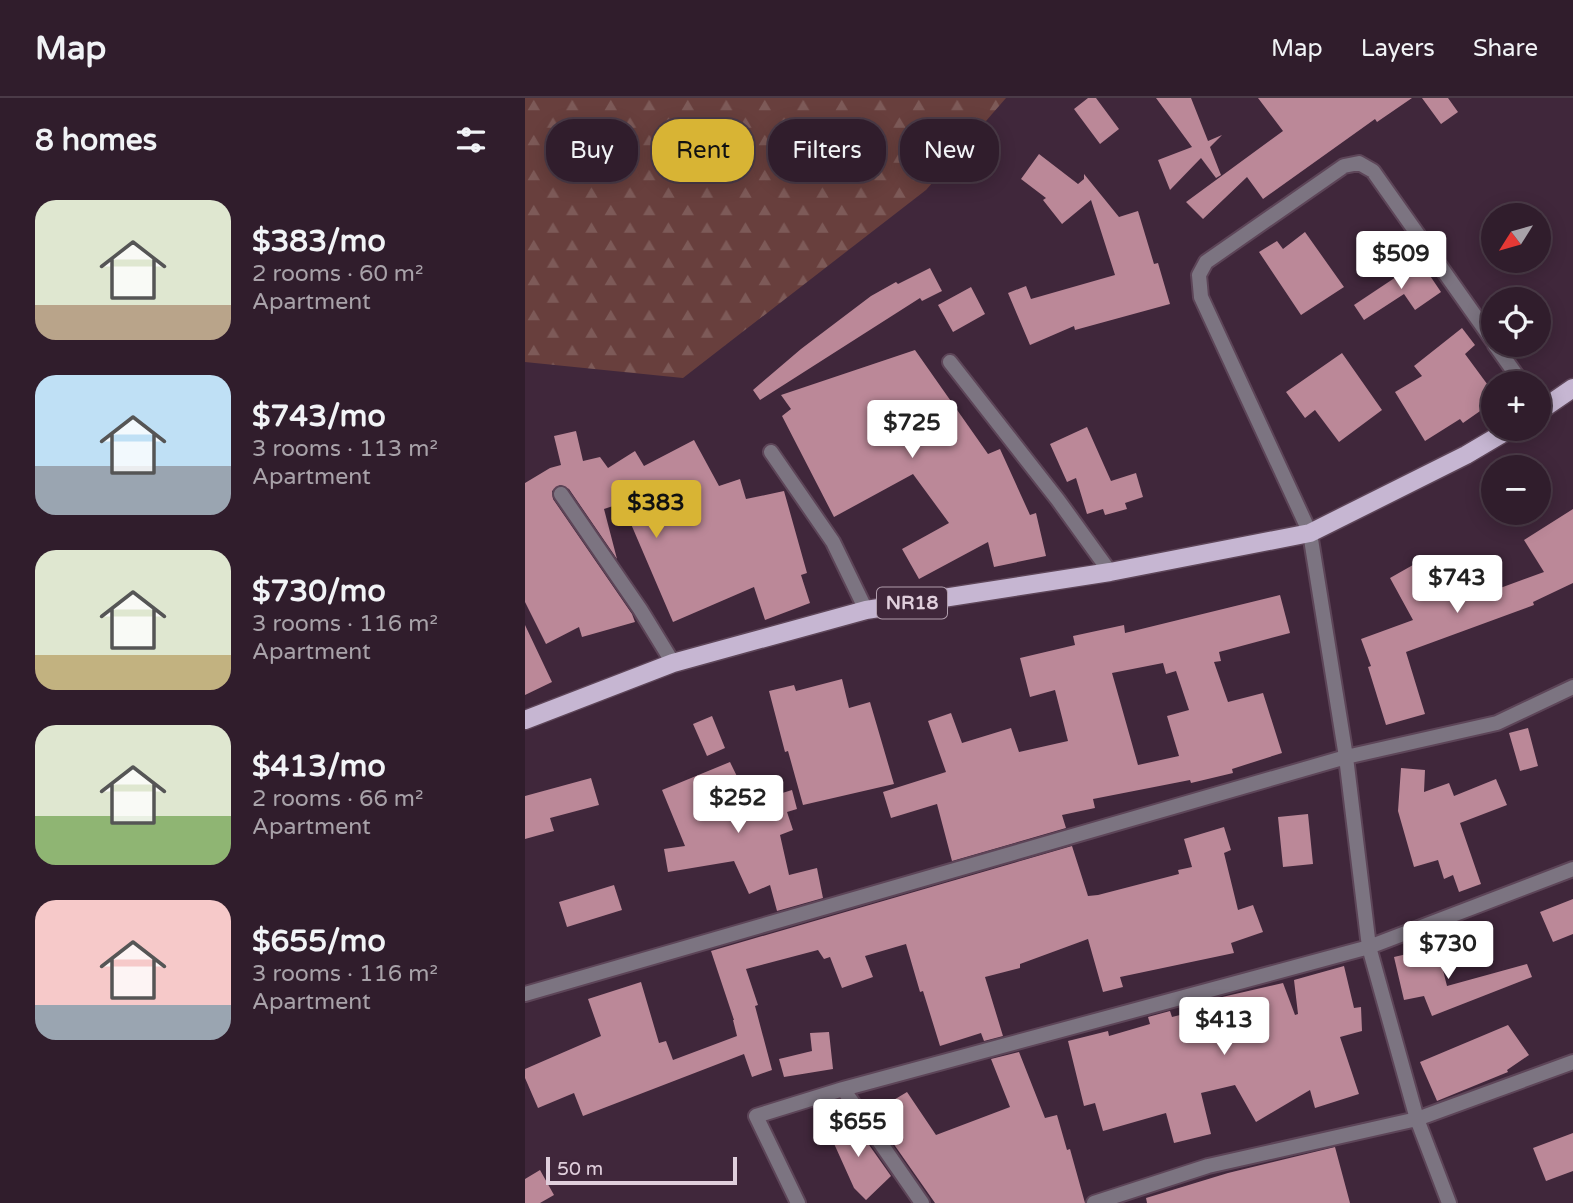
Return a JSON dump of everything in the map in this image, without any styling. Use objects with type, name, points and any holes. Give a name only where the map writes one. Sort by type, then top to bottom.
[{"type":"main road","points":[[1551,402],[1573,388]]},
{"type":"main road","name":"NR18","points":[[525,720],[673,663],[866,610],[1109,572],[1310,533],[1490,441]]},
{"type":"street","points":[[1449,1203],[1417,1119],[1369,947],[1346,757],[1310,533],[1201,297],[1199,275],[1206,262],[1344,166],[1359,163],[1373,171],[1481,325]]},
{"type":"street","points":[[950,362],[1058,500],[1109,572]]},
{"type":"street","points":[[771,452],[833,542],[866,610]]},
{"type":"street","points":[[561,494],[640,609],[673,663]]},
{"type":"street","points":[[525,994],[1346,757],[1497,723],[1573,687]]},
{"type":"street","points":[[798,1203],[756,1116],[843,1089],[1369,947],[1573,869]]},
{"type":"street","points":[[1094,1203],[1208,1166],[1417,1119],[1573,1062]]},
{"type":"street","points":[[843,1089],[922,1203]]},
{"type":"green space","points":[[525,98],[1006,98],[988,119],[900,119],[900,182],[933,182],[683,378],[525,362]]},
{"type":"building","points":[[1088,98],[1096,98],[1119,129],[1100,144],[1074,109]]},
{"type":"building","points":[[1156,98],[1191,98],[1208,141],[1222,135],[1210,147],[1221,175],[1216,178],[1201,158],[1170,190],[1158,160],[1192,147]]},
{"type":"building","points":[[1258,98],[1412,98],[1377,122],[1375,119],[1263,199],[1247,177],[1203,219],[1186,202],[1283,131]]},
{"type":"building","points":[[1422,98],[1448,98],[1458,112],[1441,124]]},
{"type":"building","points":[[1039,154],[1078,184],[1084,179],[1084,174],[1119,217],[1138,211],[1154,264],[1158,263],[1170,304],[1075,330],[1074,326],[1030,345],[1008,293],[1026,286],[1031,299],[1115,275],[1091,200],[1062,224],[1043,200],[1046,198],[1021,179]]},
{"type":"building","points":[[1305,232],[1344,287],[1301,315],[1259,252],[1277,241],[1283,249]]},
{"type":"building","points":[[1420,261],[1441,292],[1415,310],[1404,294],[1364,320],[1354,305]]},
{"type":"building","points":[[930,268],[942,291],[922,301],[920,298],[760,400],[753,390],[801,349],[871,296]]},
{"type":"building","points":[[971,287],[985,314],[953,332],[938,305]]},
{"type":"building","points":[[1462,328],[1475,345],[1465,354],[1481,376],[1481,410],[1463,423],[1460,419],[1425,441],[1395,392],[1422,376],[1414,366]]},
{"type":"building","points":[[915,350],[988,454],[1000,449],[1030,515],[1036,513],[1046,556],[994,567],[988,542],[919,579],[902,549],[949,523],[913,474],[834,517],[782,416],[791,409],[781,395]]},
{"type":"building","points":[[1342,353],[1382,410],[1339,442],[1315,410],[1305,418],[1286,392]]},
{"type":"building","points":[[1087,427],[1111,481],[1136,473],[1143,497],[1125,503],[1127,509],[1105,515],[1103,509],[1087,514],[1076,478],[1067,482],[1050,444]]},
{"type":"building","points":[[576,431],[583,461],[600,457],[608,468],[635,451],[644,466],[694,440],[719,486],[740,479],[746,499],[784,491],[807,573],[801,575],[810,603],[765,620],[754,587],[673,622],[622,503],[604,509],[617,559],[569,489],[560,485],[552,491],[553,499],[635,622],[582,637],[579,627],[546,644],[525,602],[525,483],[550,468],[561,465],[554,436]]},
{"type":"building","points":[[1573,509],[1573,583],[1533,602],[1534,605],[1406,652],[1425,714],[1386,725],[1361,639],[1413,620],[1390,578],[1427,557],[1454,605],[1544,572],[1524,540]]},
{"type":"building","points":[[1280,595],[1290,633],[1219,652],[1221,661],[1214,662],[1228,702],[1263,693],[1282,753],[1232,769],[1233,773],[1191,783],[1190,780],[1093,799],[1095,808],[1062,815],[1066,828],[952,861],[937,804],[891,818],[883,792],[946,772],[928,721],[951,713],[962,743],[1011,728],[1019,752],[1068,741],[1055,690],[1030,697],[1020,658],[1075,645],[1073,636],[1124,625],[1125,633]],"holes":[[[1163,663],[1166,674],[1176,671],[1189,710],[1167,716],[1179,756],[1138,765],[1112,673]]]},
{"type":"building","points":[[525,625],[552,682],[525,695]]},
{"type":"building","points":[[842,679],[849,708],[870,702],[894,784],[803,805],[788,751],[785,752],[769,691],[794,685],[796,691]]},
{"type":"building","points":[[712,716],[725,748],[707,756],[693,724]]},
{"type":"building","points":[[1528,728],[1538,766],[1520,771],[1509,733]]},
{"type":"building","points":[[730,762],[750,803],[792,790],[797,809],[787,812],[793,830],[780,835],[789,875],[817,868],[823,898],[777,911],[770,885],[749,894],[734,861],[668,872],[664,849],[685,846],[662,790]]},
{"type":"building","points":[[1401,768],[1425,770],[1424,792],[1449,783],[1454,796],[1496,779],[1507,805],[1460,823],[1481,884],[1459,892],[1453,875],[1444,879],[1438,860],[1414,867],[1398,811]]},
{"type":"building","points":[[591,778],[599,805],[550,818],[554,831],[525,839],[525,796]]},
{"type":"building","points":[[1308,814],[1313,864],[1283,867],[1278,817]]},
{"type":"building","points":[[1224,827],[1231,850],[1224,853],[1238,910],[1253,905],[1263,932],[1231,943],[1234,953],[1120,977],[1123,987],[1103,992],[1088,939],[1020,964],[1020,968],[985,977],[1003,1036],[984,1041],[981,1033],[940,1046],[906,944],[865,956],[873,977],[842,988],[830,957],[824,959],[818,950],[746,969],[758,1005],[755,1006],[772,1070],[752,1077],[744,1054],[583,1116],[574,1093],[538,1108],[525,1078],[525,1069],[601,1036],[588,999],[641,982],[659,1043],[666,1041],[673,1060],[737,1036],[711,951],[1072,846],[1088,896],[1098,895],[1179,874],[1178,870],[1192,867],[1184,839]]},
{"type":"building","points":[[614,885],[622,910],[567,927],[559,902]]},
{"type":"building","points":[[1573,899],[1573,934],[1553,942],[1540,912]]},
{"type":"building","points":[[1437,947],[1447,986],[1527,964],[1532,977],[1432,1016],[1424,996],[1404,1000],[1394,957]]},
{"type":"building","points":[[1344,966],[1354,1008],[1361,1007],[1362,1031],[1340,1037],[1359,1094],[1315,1108],[1310,1090],[1256,1122],[1235,1085],[1201,1093],[1211,1134],[1174,1143],[1166,1113],[1103,1131],[1095,1103],[1084,1106],[1068,1041],[1108,1031],[1109,1036],[1150,1024],[1148,1017],[1170,1011],[1172,1017],[1220,1005],[1218,998],[1283,983],[1295,1015],[1298,1014],[1294,980]]},
{"type":"building","points":[[1508,1025],[1529,1055],[1507,1070],[1508,1072],[1437,1101],[1420,1062]]},
{"type":"building","points":[[829,1032],[833,1069],[784,1077],[779,1059],[812,1051],[810,1033]]},
{"type":"building","points":[[1019,1052],[1045,1118],[1057,1115],[1085,1203],[935,1203],[872,1113],[907,1092],[936,1135],[1010,1107],[991,1059]]},
{"type":"building","points":[[850,1118],[891,1176],[866,1200],[854,1188],[827,1128]]},
{"type":"building","points":[[1573,1133],[1573,1171],[1546,1181],[1533,1148]]},
{"type":"building","points":[[1335,1147],[1350,1203],[1147,1203],[1146,1198],[1228,1173]]},
{"type":"building","points":[[540,1170],[554,1195],[540,1203],[525,1203],[525,1179]]}]
